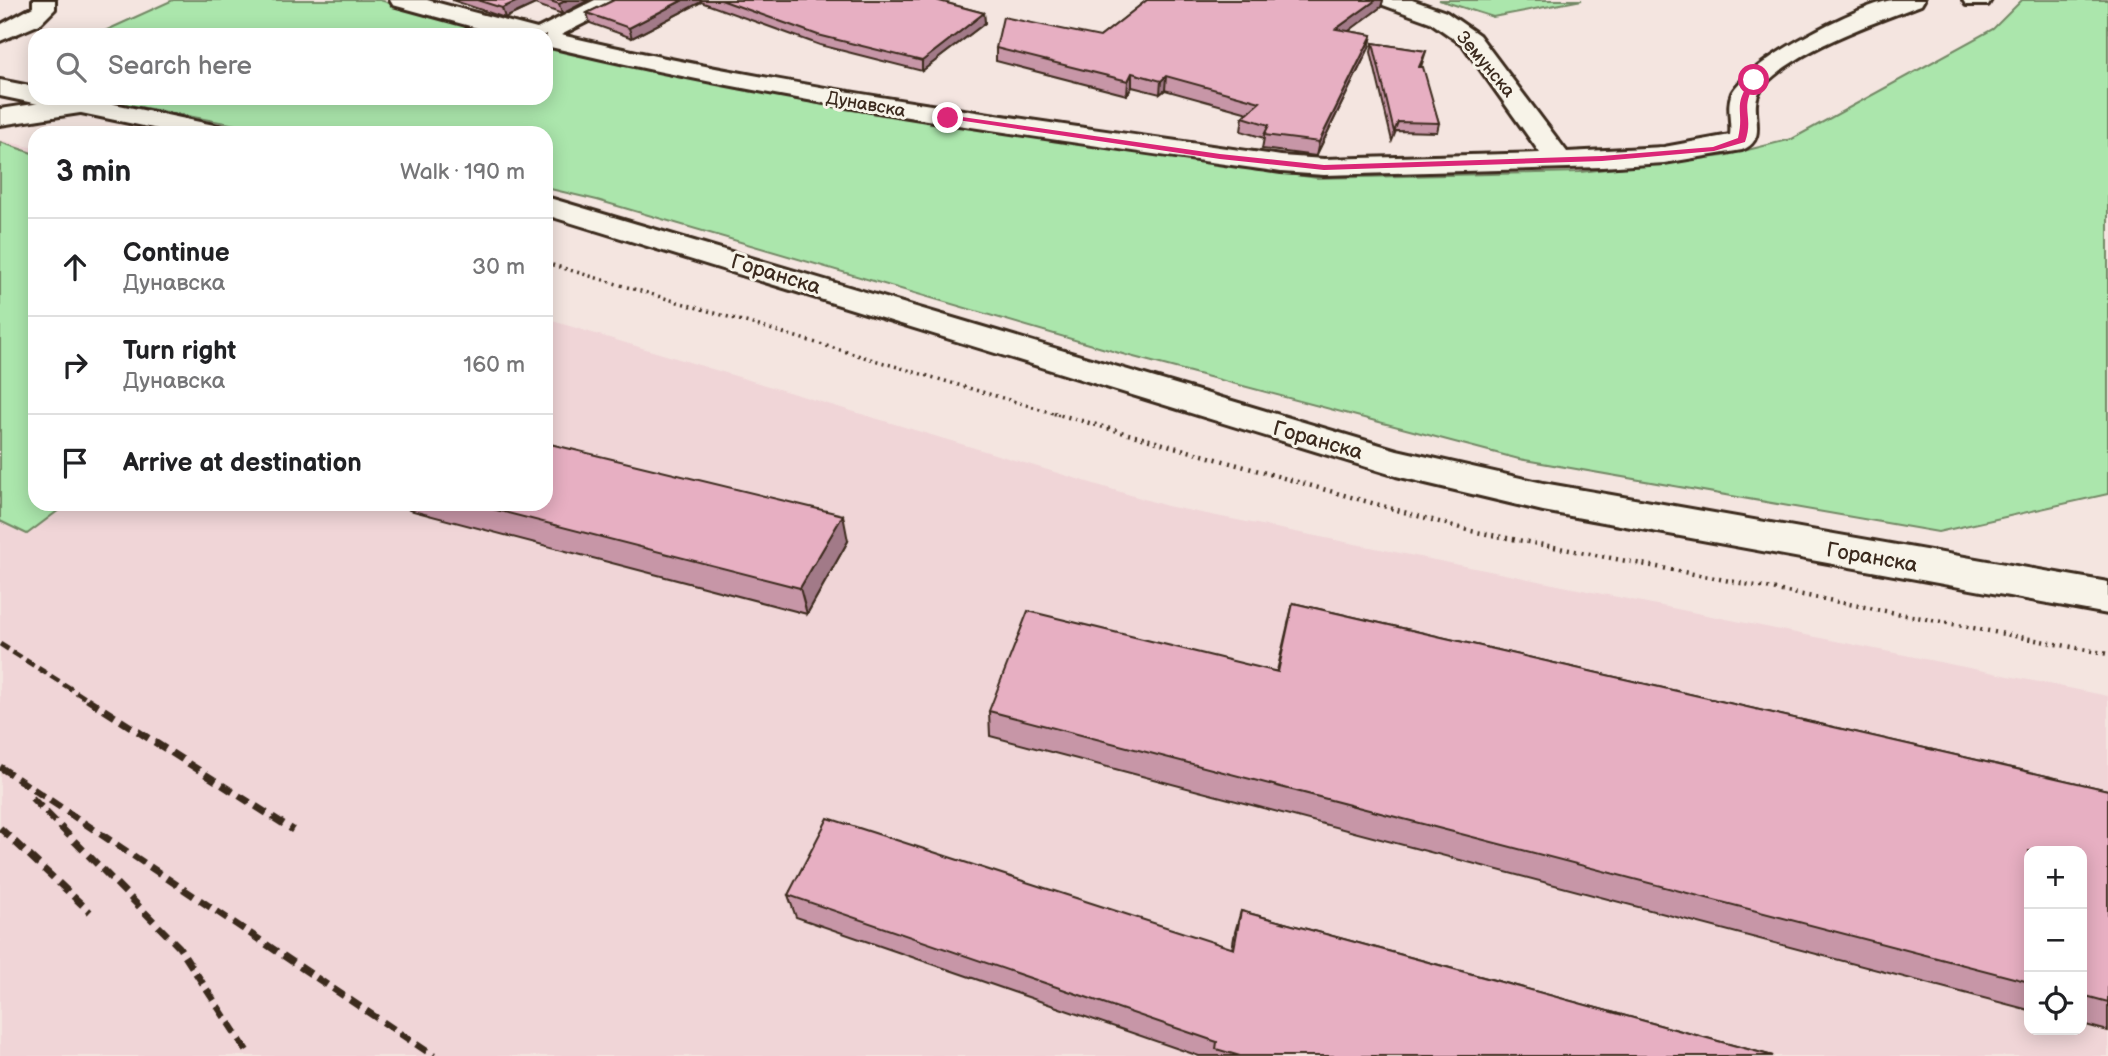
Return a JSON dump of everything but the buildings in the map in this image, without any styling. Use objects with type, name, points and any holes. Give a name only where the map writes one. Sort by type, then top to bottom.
[{"type":"street","points":[[0,34],[32,19],[44,9],[44,0]]},
{"type":"street","points":[[401,0],[504,28]]},
{"type":"street","points":[[553,33],[612,0]]},
{"type":"street","name":"Земунска","points":[[1391,0],[1438,17],[1471,40],[1558,159]]},
{"type":"street","name":"Дунавска","points":[[553,39],[639,61],[864,104],[1256,161],[1324,167],[1664,155],[1732,144],[1742,140],[1745,132],[1742,105],[1745,93],[1754,80],[1780,60],[1913,0]]},
{"type":"street","points":[[1974,0],[1980,0]]},
{"type":"street","points":[[0,117],[74,105]]},
{"type":"street","points":[[85,105],[182,126]]},
{"type":"street","name":"Горанска","points":[[553,208],[1396,463],[1543,497],[2108,598]]},
{"type":"shaded area","points":[[0,140],[28,146],[28,511],[553,511],[553,321],[1167,506],[2108,696],[2108,1056],[0,1056]]},
{"type":"green space","points":[[173,0],[380,0],[471,28],[111,28]]},
{"type":"green space","points":[[1439,0],[1582,0],[1493,17]]},
{"type":"green space","points":[[2022,0],[2108,0],[2108,494],[1938,532],[1519,459],[1126,355],[597,200],[553,190],[553,126],[242,126],[129,105],[553,105],[553,48],[838,108],[1317,178],[1580,172],[1723,156],[1792,139],[1993,29]]},
{"type":"green space","points":[[0,142],[28,152],[28,511],[58,511],[27,534],[0,521]]},
{"type":"railway","points":[[0,644],[90,701]]},
{"type":"railway","points":[[87,699],[293,830]]},
{"type":"railway","points":[[0,767],[434,1056]]},
{"type":"railway","points":[[32,798],[179,947],[250,1056]]},
{"type":"railway","points":[[0,828],[90,912]]},
{"type":"route","points":[[948,118],[1220,157],[1324,167],[1602,159],[1714,149],[1742,140],[1745,124],[1742,105],[1745,93],[1754,80]]}]
